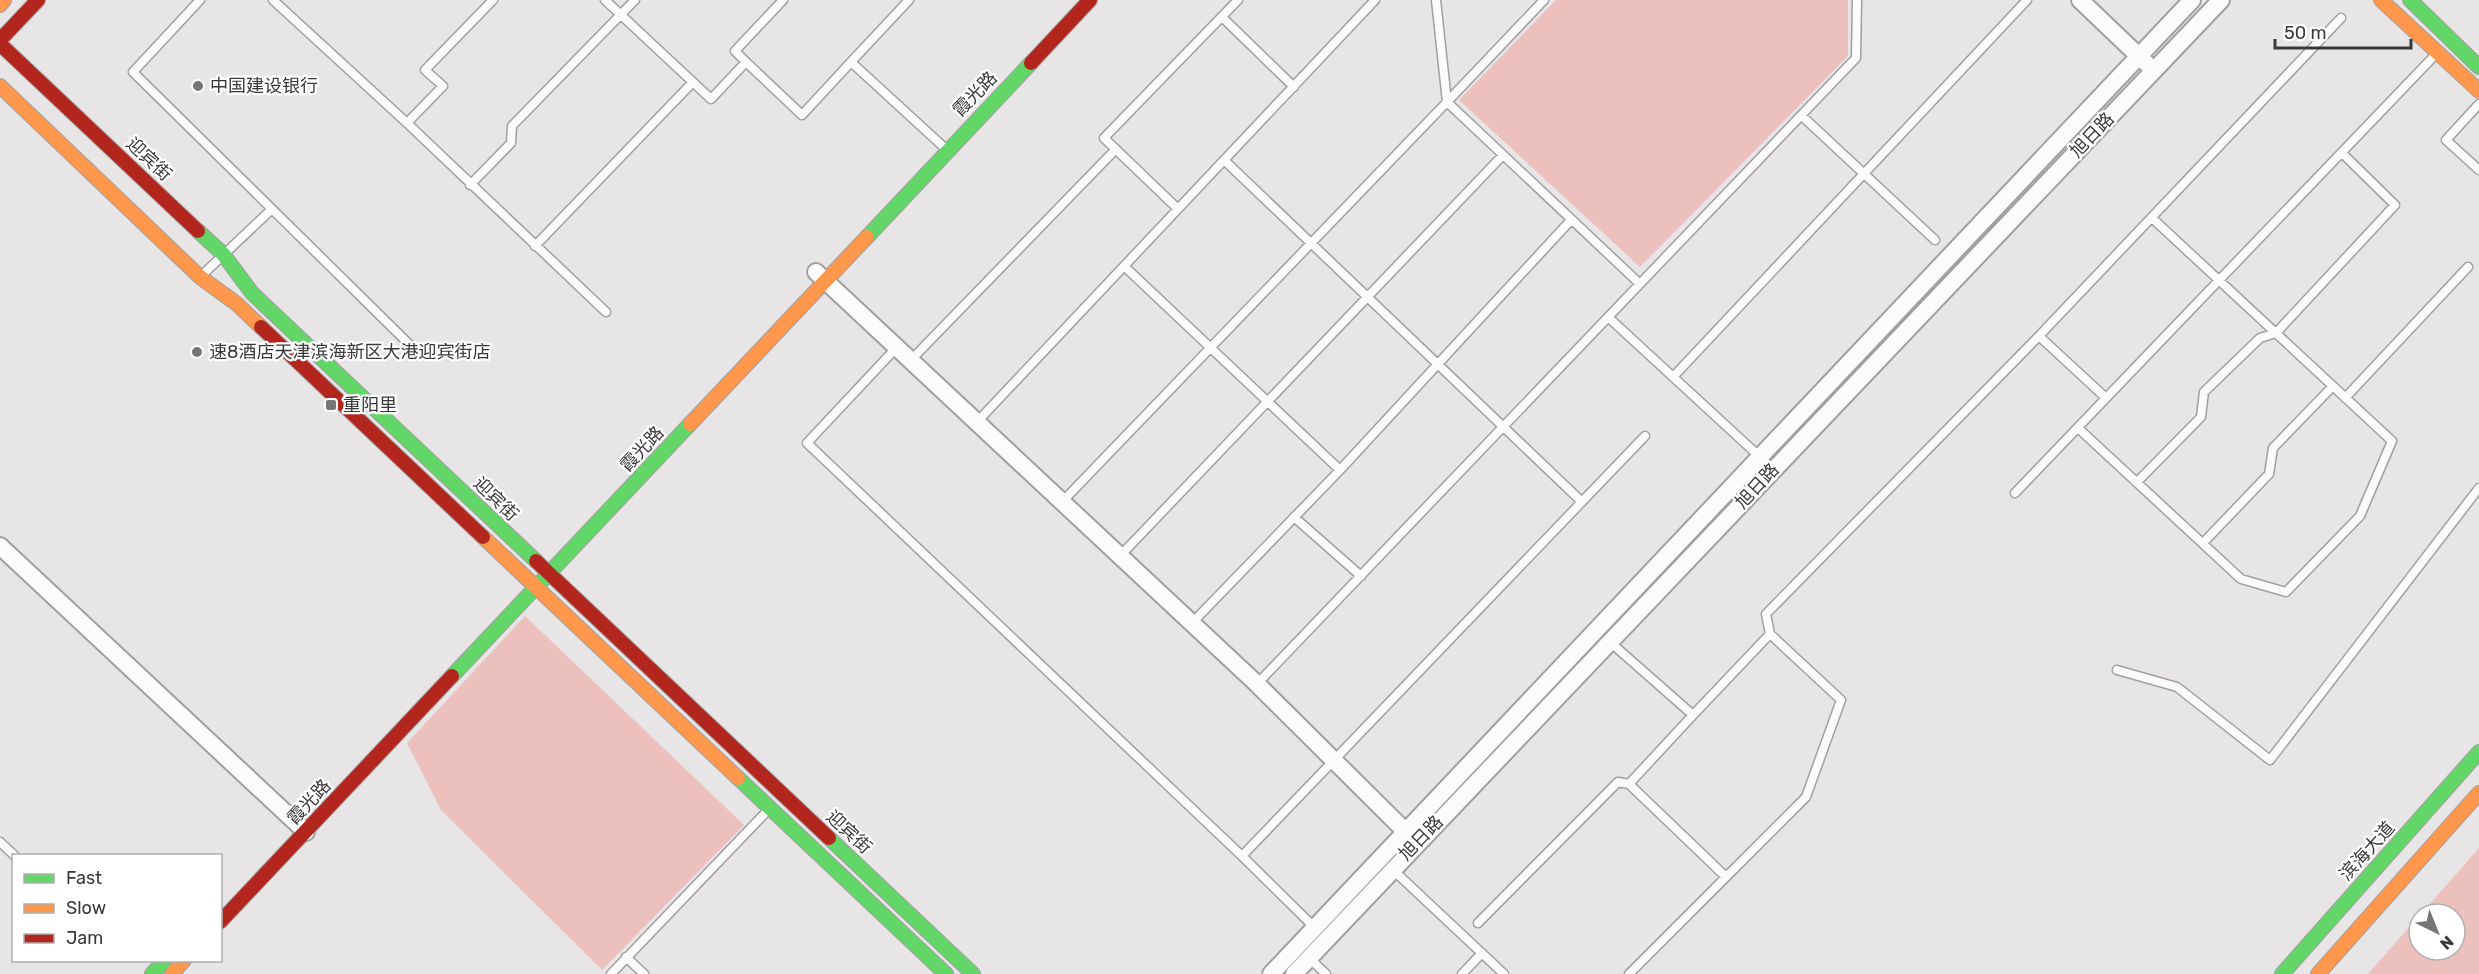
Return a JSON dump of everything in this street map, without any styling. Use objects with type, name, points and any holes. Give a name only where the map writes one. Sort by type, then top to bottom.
[{"type":"main road","points":[[0,5],[4,0]]},
{"type":"main road","points":[[0,42],[38,0]]},
{"type":"main road","name":"霞光路","points":[[222,920],[301,827],[943,147],[1075,0]]},
{"type":"main road","name":"霞光路","points":[[943,147],[1090,0]]},
{"type":"main road","points":[[2381,0],[2479,91]]},
{"type":"main road","points":[[2410,0],[2479,67]]},
{"type":"main road","name":"迎宾街","points":[[0,42],[223,254],[252,293],[973,974]]},
{"type":"main road","name":"迎宾街","points":[[0,86],[200,277],[237,304],[946,974]]},
{"type":"main road","name":"滨海大道","points":[[2282,974],[2479,752]]},
{"type":"main road","points":[[2318,974],[2479,793]]},
{"type":"main road","name":"霞光路","points":[[222,900],[301,827]]},
{"type":"main road","points":[[152,974],[163,962]]},
{"type":"main road","points":[[171,974],[182,962]]},
{"type":"street","points":[[2080,0],[2154,70]]},
{"type":"street","name":"旭日路","points":[[1271,974],[1297,946],[1320,933],[1387,863],[1760,458],[2192,0]]},
{"type":"street","name":"旭日路","points":[[1411,837],[1610,642],[2220,0]]},
{"type":"street","points":[[820,277],[1257,684],[1411,837]]},
{"type":"street","points":[[0,546],[301,827]]},
{"type":"street","name":"旭日路","points":[[1294,974],[1309,958],[1320,933]]},
{"type":"lane","points":[[200,0],[133,72],[413,348]]},
{"type":"lane","points":[[273,0],[407,123],[606,312]]},
{"type":"lane","points":[[407,123],[443,86],[425,70],[493,0]]},
{"type":"lane","points":[[605,0],[711,99],[746,62]]},
{"type":"lane","points":[[471,185],[511,143],[512,126],[635,0]]},
{"type":"lane","points":[[783,0],[735,51],[802,115],[909,0]]},
{"type":"lane","points":[[1178,209],[1104,138],[1238,0]]},
{"type":"lane","points":[[977,422],[1375,0]]},
{"type":"lane","points":[[1436,0],[1447,102],[1640,284]]},
{"type":"lane","points":[[1062,502],[1544,0]]},
{"type":"lane","points":[[1257,684],[1856,58],[1857,0]]},
{"type":"lane","points":[[1673,377],[2027,0]]},
{"type":"lane","points":[[1221,17],[1294,87]]},
{"type":"lane","points":[[1629,974],[1806,796],[1841,700],[1770,634],[1766,614],[2039,336],[2341,18]]},
{"type":"lane","points":[[2015,493],[2437,52]]},
{"type":"lane","points":[[851,62],[943,147]]},
{"type":"lane","points":[[535,246],[693,82]]},
{"type":"lane","points":[[2479,104],[2446,140],[2479,170]]},
{"type":"lane","points":[[1802,116],[1935,240]]},
{"type":"lane","points":[[911,360],[1116,149]]},
{"type":"lane","points":[[2137,482],[2201,417],[2204,392],[2260,338],[2276,333],[2395,205],[2342,153]]},
{"type":"lane","points":[[1120,556],[1503,155]]},
{"type":"lane","points":[[1224,160],[1581,501]]},
{"type":"lane","points":[[200,277],[272,209]]},
{"type":"lane","points":[[2078,428],[2241,579],[2286,592],[2360,516],[2392,441],[2152,218]]},
{"type":"lane","points":[[1192,623],[1340,470],[1571,220]]},
{"type":"lane","points":[[1124,266],[1340,470]]},
{"type":"lane","points":[[2345,398],[2468,267]]},
{"type":"lane","points":[[1608,317],[1773,469]]},
{"type":"lane","points":[[2039,336],[2106,398]]},
{"type":"lane","points":[[897,347],[807,443],[1242,855],[1320,933]]},
{"type":"lane","points":[[2203,543],[2269,474],[2273,448],[2333,386]]},
{"type":"lane","points":[[1242,855],[1645,436]]},
{"type":"lane","points":[[2117,670],[2177,687],[2270,760],[2479,488]]},
{"type":"lane","points":[[1294,517],[1361,576]]},
{"type":"lane","points":[[1629,784],[1770,634]]},
{"type":"lane","points":[[1610,642],[1693,716]]},
{"type":"lane","points":[[1478,923],[1618,782],[1629,784],[1726,877]]},
{"type":"lane","points":[[610,974],[770,808]]},
{"type":"lane","points":[[0,842],[14,854]]},
{"type":"lane","points":[[1387,863],[1504,974]]},
{"type":"lane","points":[[1297,946],[1326,974]]},
{"type":"lane","points":[[1462,974],[1482,953]]},
{"type":"lane","points":[[626,957],[644,974]]},
{"type":"shaded area","points":[[1556,0],[1848,0],[1848,56],[1640,267],[1459,100]]},
{"type":"shaded area","points":[[525,616],[744,825],[602,970],[441,810],[407,743]]},
{"type":"shaded area","points":[[2479,848],[2479,974],[2368,974],[2407,930],[2407,962],[2467,962],[2467,902],[2432,902]]},
{"type":"traffic: fast","points":[[2410,0],[2479,67]]},
{"type":"traffic: fast","points":[[867,237],[1031,63]]},
{"type":"traffic: fast","points":[[198,231],[223,254],[252,293],[536,561]]},
{"type":"traffic: fast","points":[[452,676],[690,424]]},
{"type":"traffic: fast","points":[[2282,974],[2479,752]]},
{"type":"traffic: fast","points":[[738,778],[946,974]]},
{"type":"traffic: fast","points":[[829,838],[973,974]]},
{"type":"traffic: fast","points":[[152,974],[163,962]]},
{"type":"traffic: slow","points":[[0,5],[4,0]]},
{"type":"traffic: slow","points":[[2381,0],[2479,91]]},
{"type":"traffic: slow","points":[[0,86],[200,277],[237,304],[261,327]]},
{"type":"traffic: slow","points":[[690,424],[867,237]]},
{"type":"traffic: slow","points":[[483,537],[738,778]]},
{"type":"traffic: slow","points":[[2318,974],[2479,793]]},
{"type":"traffic: slow","points":[[172,974],[182,962]]},
{"type":"traffic: jam","points":[[0,40],[38,0]]},
{"type":"traffic: jam","points":[[1031,63],[1090,0]]},
{"type":"traffic: jam","points":[[0,44],[198,231]]},
{"type":"traffic: jam","points":[[261,327],[483,537]]},
{"type":"traffic: jam","points":[[536,561],[829,838]]},
{"type":"traffic: jam","points":[[222,920],[452,676]]},
{"type":"place","name":"中国建设银行","points":[[198,86]]},
{"type":"place","name":"速8酒店天津滨海新区大港迎宾街店","points":[[197,352]]},
{"type":"place","name":"重阳里","points":[[331,405]]}]
